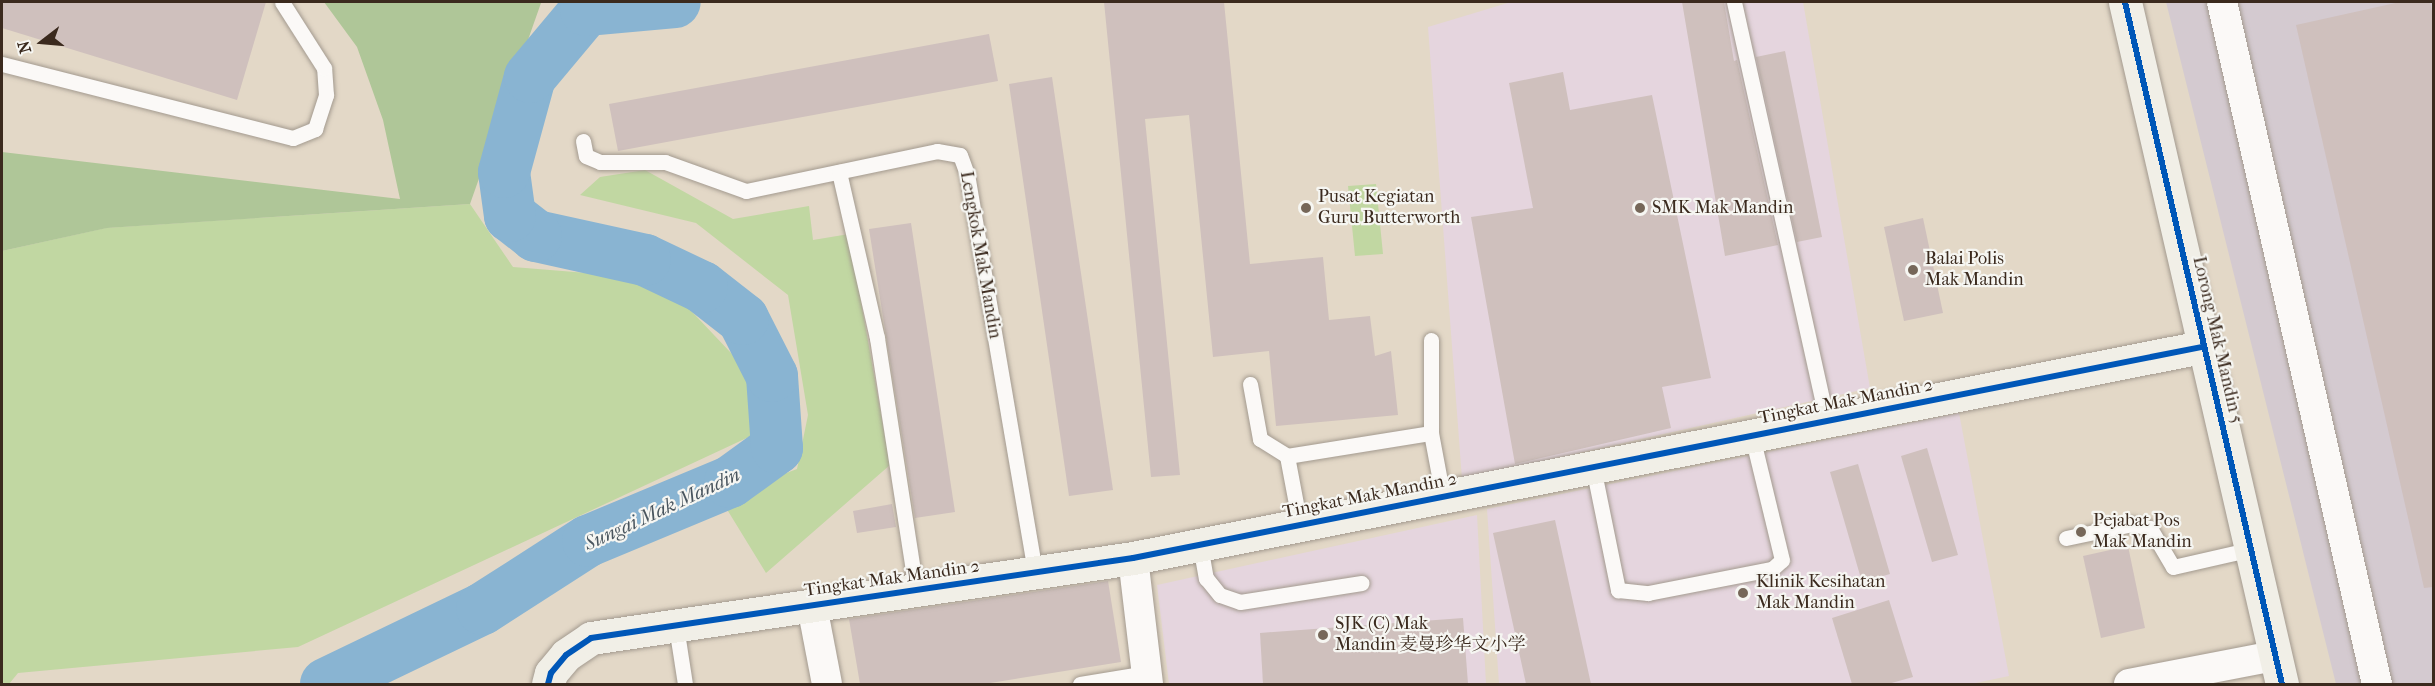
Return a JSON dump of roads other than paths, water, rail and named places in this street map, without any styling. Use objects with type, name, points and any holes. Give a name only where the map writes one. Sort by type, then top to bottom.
[{"type":"street","name":"Lorong Mak Mandin 5","points":[[2125,2],[2202,347],[2252,549],[2278,670]]},
{"type":"street","points":[[2222,2],[2377,684]]},
{"type":"street","name":"Tingkat Mak Mandin 2","points":[[549,679],[566,655],[591,638],[1133,558],[2202,347]]},
{"type":"street","points":[[1133,558],[1148,679]]},
{"type":"street","points":[[812,606],[827,684]]},
{"type":"street","points":[[2129,684],[2278,670]]},
{"type":"lane","points":[[2,64],[293,138],[315,129],[326,95],[324,68],[282,2]]},
{"type":"lane","points":[[1734,2],[1827,421]]},
{"type":"lane","name":"Lengkok Mak Mandin","points":[[583,141],[586,156],[600,162],[665,162],[746,191],[937,151],[960,156],[967,174],[1035,573]]},
{"type":"lane","points":[[839,172],[878,338],[916,590]]},
{"type":"lane","points":[[1431,340],[1431,433],[1443,497]]},
{"type":"lane","points":[[1250,384],[1260,439],[1287,456],[1431,433]]},
{"type":"lane","points":[[1593,467],[1618,590],[1648,593],[1772,569],[1782,560],[1752,436]]},
{"type":"lane","points":[[1287,456],[1300,525]]},
{"type":"lane","points":[[2066,538],[2132,524],[2150,528],[2173,567],[2252,549]]},
{"type":"lane","points":[[1200,545],[1206,578],[1220,596],[1240,602],[1362,583]]},
{"type":"lane","points":[[676,626],[685,684]]},
{"type":"lane","points":[[1080,684],[1148,679]]},
{"type":"waterway","name":"Sungai Mak Mandin","points":[[326,684],[482,609],[588,541],[730,482],[777,448],[772,376],[743,319],[702,287],[645,260],[536,236],[510,216],[504,172],[530,77],[586,10],[675,2]]},
{"type":"place","name":"Pusat Kegiatan Guru Butterworth","points":[[1306,208]]},
{"type":"place","name":"SMK Mak Mandin","points":[[1640,208]]},
{"type":"place","name":"Balai Polis Mak Mandin","points":[[1913,270]]},
{"type":"place","name":"Pejabat Pos Mak Mandin","points":[[2081,532]]},
{"type":"place","name":"Klinik Kesihatan Mak Mandin","points":[[1743,593]]},
{"type":"place","name":"SJK (C) Mak Mandin 麦曼珍华文小学","points":[[1323,635]]}]
